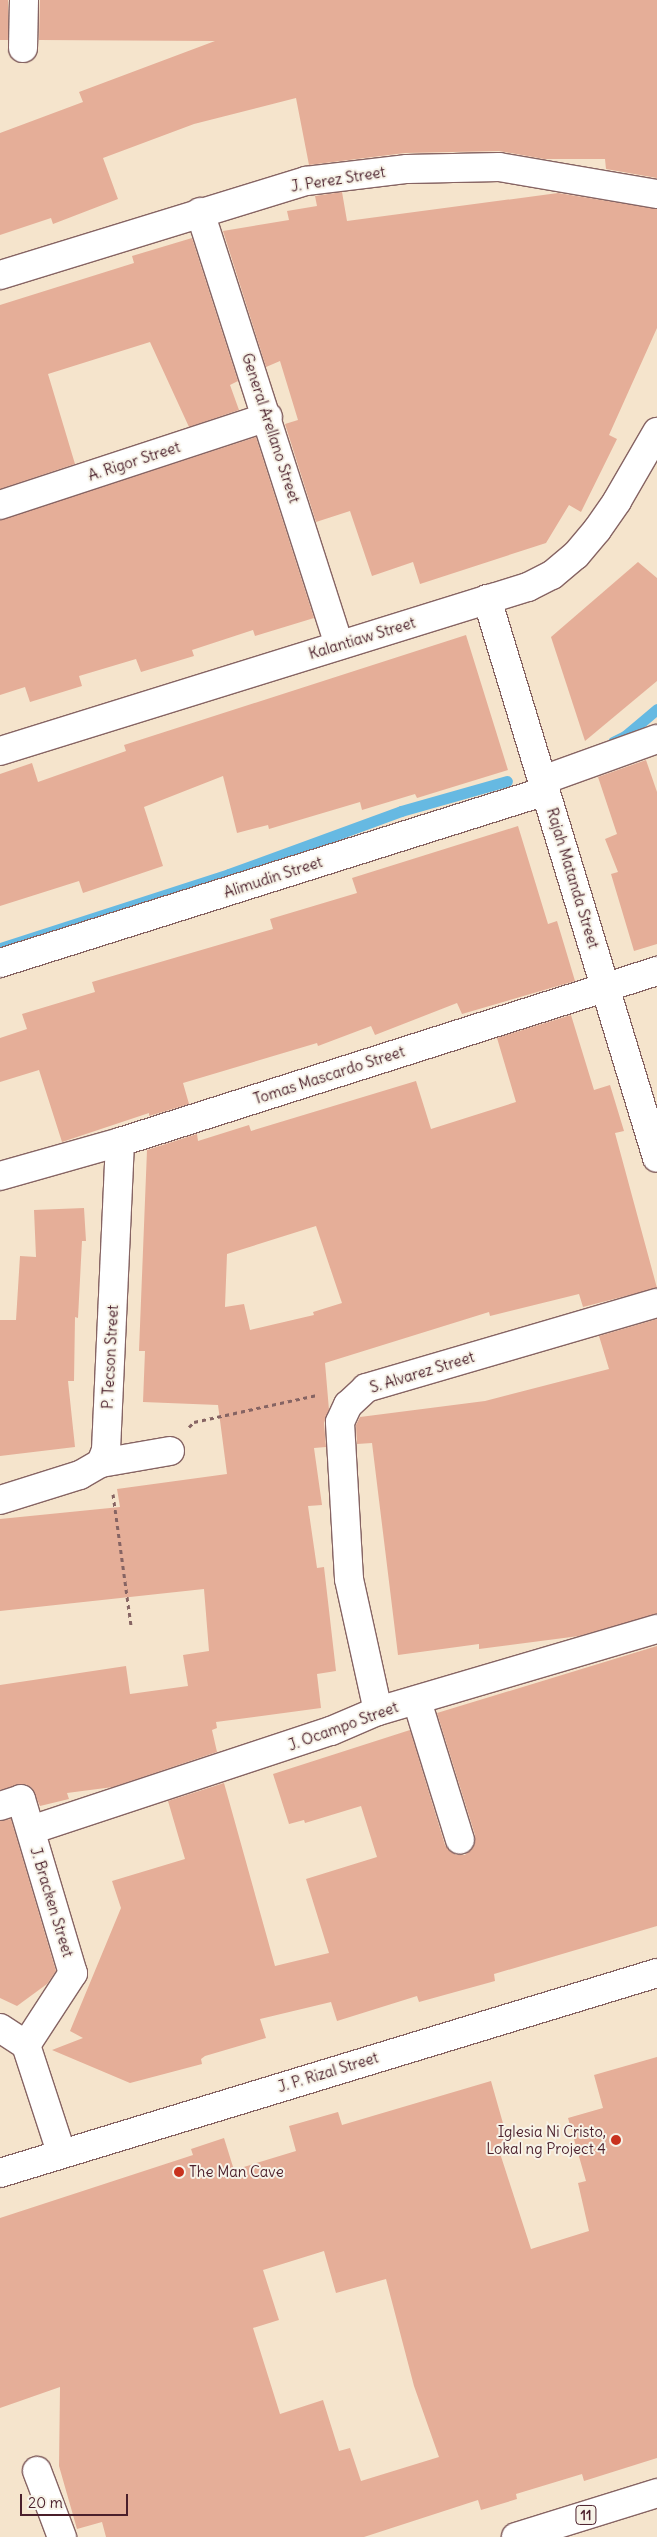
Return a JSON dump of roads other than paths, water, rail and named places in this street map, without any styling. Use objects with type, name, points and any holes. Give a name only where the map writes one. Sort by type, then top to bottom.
[{"type":"street","points":[[23,48],[24,0]]},
{"type":"street","name":"J. Perez Street","points":[[0,275],[306,181],[407,169],[499,167],[657,194]]},
{"type":"street","name":"General Arellano Street","points":[[200,212],[268,417],[340,645]]},
{"type":"street","name":"A. Rigor Street","points":[[0,505],[268,417]]},
{"type":"street","name":"Kalantiaw Street","points":[[0,751],[528,587],[552,575],[576,555],[617,501],[657,432]]},
{"type":"street","name":"Rajah Matanda Street","points":[[487,600],[657,1158]]},
{"type":"street","name":"Alimudin Street","points":[[0,963],[544,785],[657,739]]},
{"type":"street","name":"Tomas Mascardo Street","points":[[0,1176],[120,1142],[657,970]]},
{"type":"street","name":"P. Tecson Street","points":[[101,1463],[106,1450],[120,1142]]},
{"type":"street","name":"S. Alvarez Street","points":[[378,1711],[349,1579],[340,1422],[348,1405],[366,1388],[657,1303]]},
{"type":"street","points":[[0,1500],[80,1475],[101,1463],[170,1451]]},
{"type":"street","name":"J. Ocampo Street","points":[[31,1830],[331,1732],[378,1711],[657,1629]]},
{"type":"street","points":[[417,1701],[460,1840]]},
{"type":"street","name":"J. Bracken Street","points":[[0,1806],[21,1799],[73,1973],[26,2045]]},
{"type":"street","name":"J. P. Rizal Street","points":[[0,2173],[61,2152],[657,1973]]},
{"type":"street","points":[[0,2028],[26,2045],[61,2152]]},
{"type":"street","points":[[36,2471],[62,2537]]},
{"type":"street","name":"11","points":[[516,2537],[657,2493]]},
{"type":"waterway","points":[[613,742],[625,736],[657,709]]},
{"type":"waterway","points":[[0,948],[229,874],[401,811],[507,781]]},
{"type":"place","name":"Iglesia Ni Cristo, Lokal ng Project 4","points":[[616,2140]]},
{"type":"place","name":"The Man Cave","points":[[179,2172]]}]
